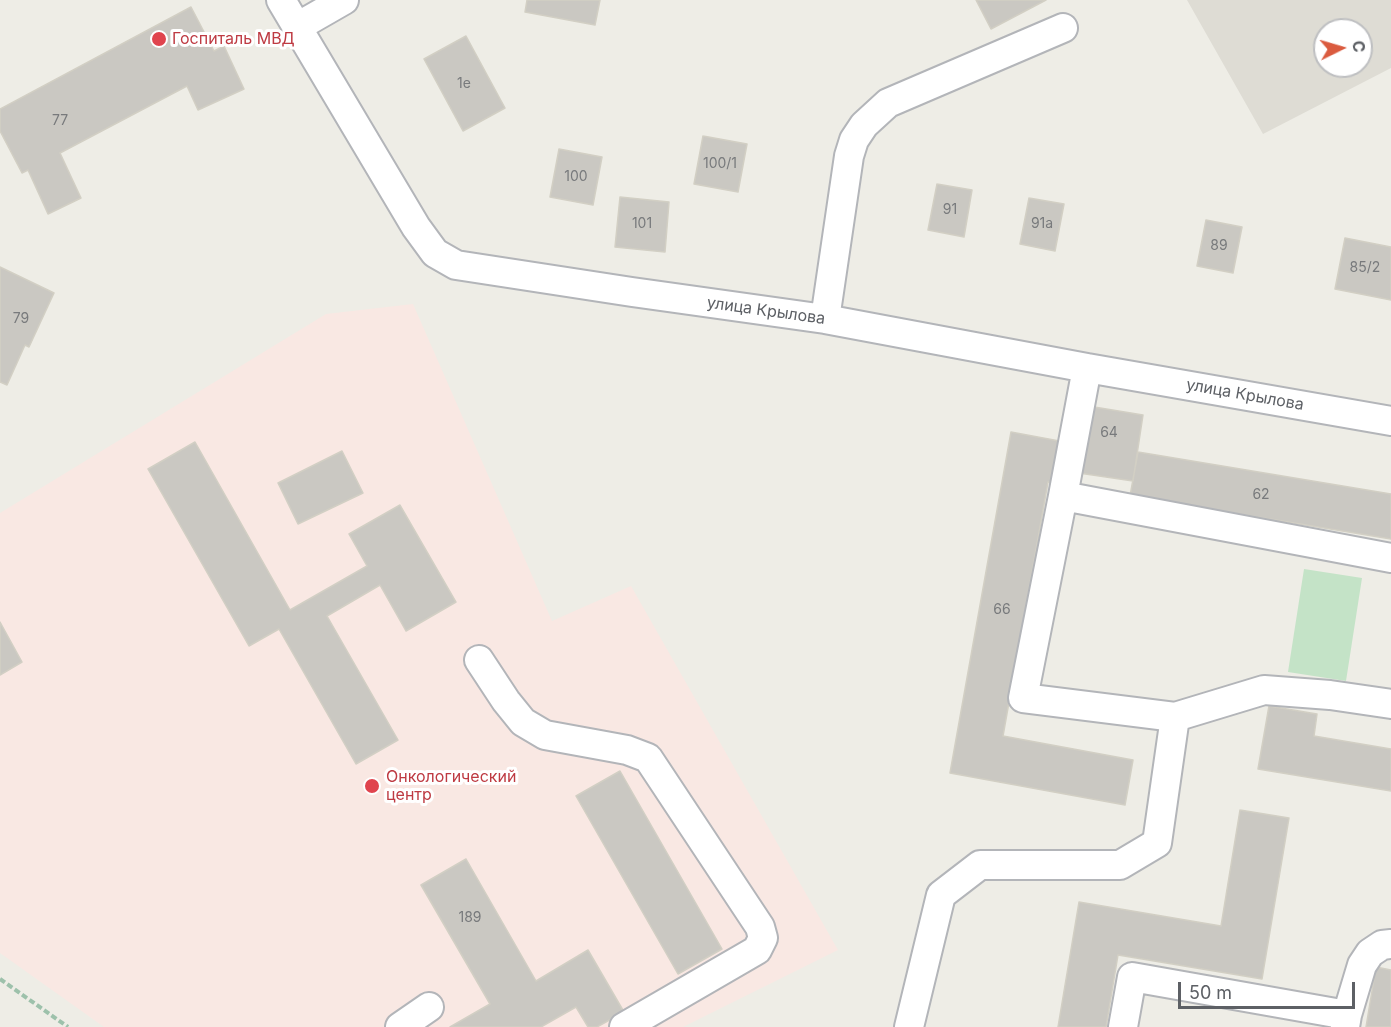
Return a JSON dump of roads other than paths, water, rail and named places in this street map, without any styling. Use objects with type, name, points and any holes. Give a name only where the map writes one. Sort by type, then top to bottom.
[{"type":"street","name":"улица Крылова","points":[[281,0],[416,227],[435,253],[456,264],[825,319],[1391,421]]},
{"type":"street","points":[[297,27],[344,0]]},
{"type":"street","points":[[825,319],[849,156],[854,140],[864,125],[888,104],[1064,28]]},
{"type":"street","points":[[1087,368],[1023,698],[1175,717],[1264,690],[1330,695],[1391,704]]},
{"type":"street","points":[[1064,496],[1391,558]]},
{"type":"street","points":[[479,660],[523,722],[545,735],[627,750],[648,758],[760,927],[763,938],[757,950],[624,1027]]},
{"type":"street","points":[[909,1027],[941,895],[980,866],[1120,865],[1157,843],[1175,717]]},
{"type":"street","points":[[1123,1027],[1132,977],[1346,1021],[1362,965],[1370,953],[1382,945],[1391,944]]},
{"type":"street","points":[[400,1027],[429,1007]]},
{"type":"place","name":"Госпиталь МВД","points":[[159,39]]},
{"type":"place","name":"Онкологический центр","points":[[372,786]]}]
